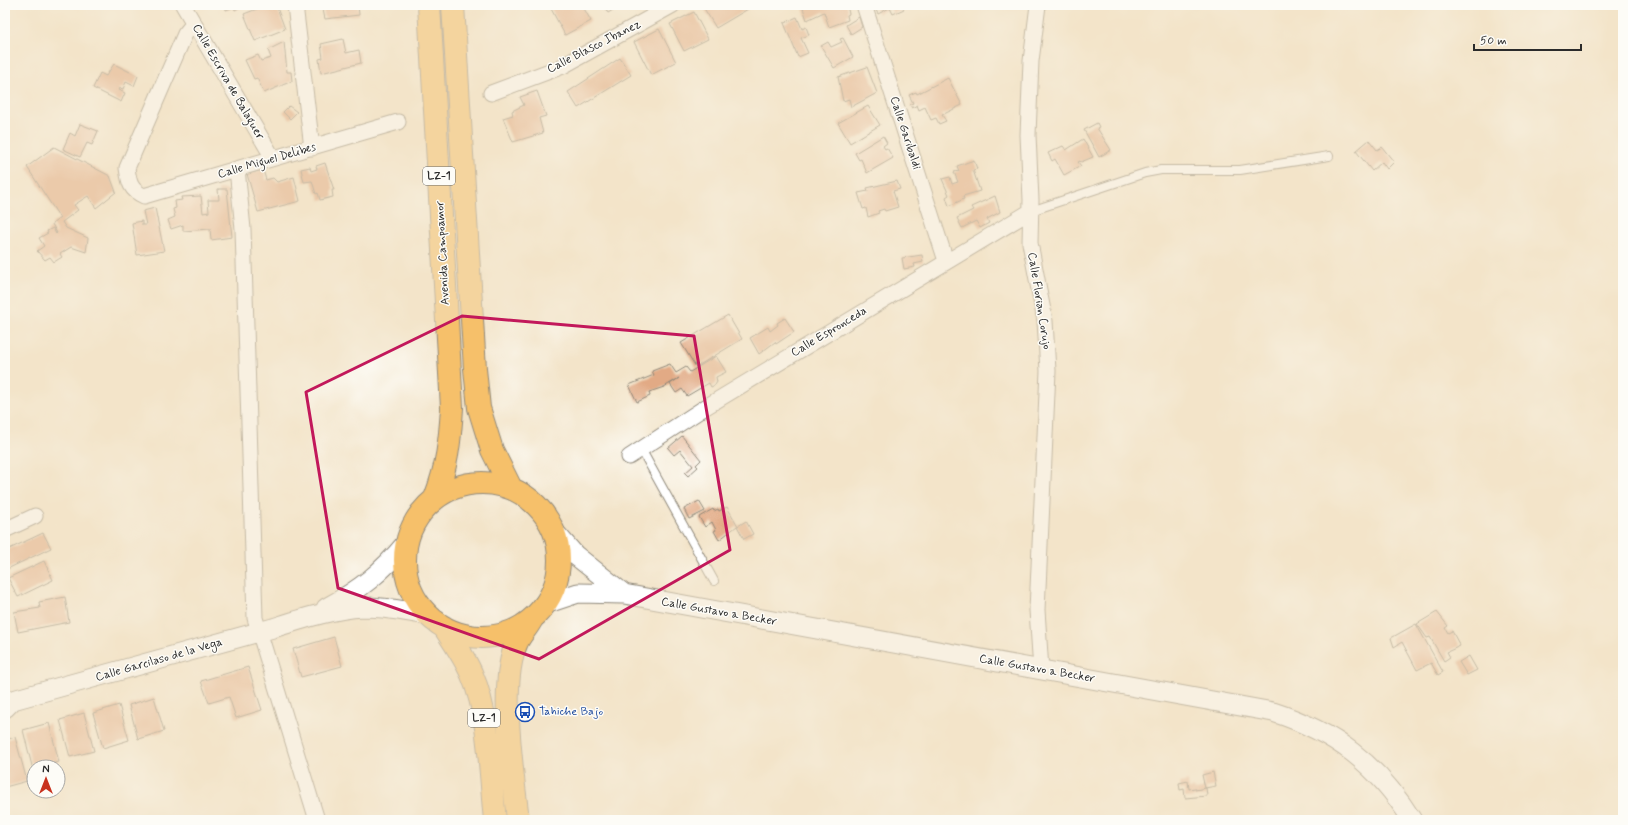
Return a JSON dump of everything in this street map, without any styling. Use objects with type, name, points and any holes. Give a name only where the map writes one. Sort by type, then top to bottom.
[{"type":"highway","name":"Avenida Campoamor","points":[[429,5],[452,408],[450,448],[443,479],[435,498]]},
{"type":"highway","name":"Avenida Campoamor","points":[[453,5],[474,362],[479,408],[492,450],[511,488]]},
{"type":"highway","name":"LZ-1","points":[[495,820],[483,709],[472,675],[460,651],[412,594],[404,569],[406,543],[417,518],[435,498],[459,486],[485,483],[511,488],[536,505],[553,530],[559,555],[556,581],[539,611],[517,643],[509,674],[508,712],[518,820]]},
{"type":"highway","points":[[436,621],[474,637],[506,633],[539,611]]},
{"type":"street","name":"Calle Escriva de Balaguer","points":[[183,5],[273,158]]},
{"type":"street","points":[[295,5],[312,148]]},
{"type":"street","name":"Calle Blasco Ibanez","points":[[490,93],[563,66],[673,5]]},
{"type":"street","name":"Calle Garibaldi","points":[[864,5],[946,261]]},
{"type":"street","name":"Calle Florian Corujo","points":[[1038,5],[1029,99],[1031,211],[1030,243],[1045,321],[1048,371],[1037,610],[1041,670]]},
{"type":"street","name":"Calle Miguel Delibes","points":[[194,23],[185,34],[126,168],[130,184],[135,192],[144,196],[398,122]]},
{"type":"street","points":[[237,169],[243,229],[255,618],[316,820]]},
{"type":"street","name":"Calle Espronceda","points":[[635,453],[946,261],[1031,211]]},
{"type":"street","points":[[5,530],[35,516]]},
{"type":"street","name":"Calle Gustavo a Becker","points":[[553,530],[575,555],[624,594]]},
{"type":"street","name":"Calle Garcilaso de la Vega","points":[[315,615],[356,592],[387,566],[406,543]]},
{"type":"street","name":"Calle Gustavo a Becker","points":[[539,611],[578,593],[624,594],[1273,712],[1301,721],[1341,742],[1366,762],[1396,795],[1412,820]]},
{"type":"street","name":"Calle Garcilaso de la Vega","points":[[5,708],[13,700],[315,615],[363,608],[400,610],[436,621]]},
{"type":"lane","points":[[1031,211],[1145,173],[1161,170],[1240,170],[1329,156]]},
{"type":"lane","points":[[635,453],[714,581]]},
{"type":"highlighted area","points":[[462,316],[694,336],[730,550],[539,659],[338,588],[306,392]]},
{"type":"building","points":[[225,5],[244,5],[235,10],[234,7],[226,10]]},
{"type":"building","points":[[267,5],[276,5],[285,29],[255,41],[244,14]]},
{"type":"building","points":[[322,5],[358,5],[359,15],[325,19]]},
{"type":"building","points":[[549,5],[582,5],[591,21],[565,35]]},
{"type":"building","points":[[603,5],[621,5],[608,13]]},
{"type":"building","points":[[702,5],[746,5],[748,9],[716,28]]},
{"type":"building","points":[[810,5],[847,5],[849,14],[847,15],[848,20],[829,27],[824,12],[807,20],[803,8]]},
{"type":"building","points":[[880,5],[895,5],[878,14],[875,8]]},
{"type":"building","points":[[896,5],[902,5],[904,9],[893,14],[890,8]]},
{"type":"building","points":[[694,12],[708,39],[684,51],[670,24]]},
{"type":"building","points":[[797,17],[802,29],[806,27],[809,35],[801,38],[808,53],[798,57],[784,23]]},
{"type":"building","points":[[859,17],[862,27],[851,34],[846,25]]},
{"type":"building","points":[[659,29],[676,62],[651,75],[634,42]]},
{"type":"building","points":[[843,38],[853,57],[834,68],[821,46],[828,42],[831,47],[842,42],[840,39]]},
{"type":"building","points":[[343,39],[346,53],[359,50],[361,63],[321,73],[319,59],[323,58],[321,44]]},
{"type":"building","points":[[284,42],[287,72],[291,72],[292,81],[264,93],[257,78],[254,79],[245,60],[258,55],[261,61],[271,58],[268,50]]},
{"type":"building","points":[[620,58],[631,75],[578,108],[568,92]]},
{"type":"building","points":[[114,64],[138,76],[134,86],[126,82],[123,89],[120,88],[119,90],[125,93],[121,102],[93,88],[100,73],[106,76]]},
{"type":"building","points":[[867,67],[877,93],[851,107],[849,99],[843,101],[838,77]]},
{"type":"building","points":[[948,78],[962,105],[942,115],[946,121],[939,124],[936,118],[931,120],[925,107],[919,110],[917,105],[912,108],[910,105],[913,103],[909,95],[916,92],[917,94]]},
{"type":"building","points":[[537,91],[546,116],[539,118],[543,133],[513,142],[503,118],[513,115],[512,111],[524,105],[520,97]]},
{"type":"building","points":[[289,106],[297,112],[290,119],[283,112]]},
{"type":"building","points":[[868,106],[880,125],[850,143],[838,123]]},
{"type":"building","points":[[1097,123],[1099,127],[1097,128],[1111,150],[1099,157],[1084,130]]},
{"type":"building","points":[[80,124],[98,131],[92,145],[87,143],[80,157],[63,149],[70,133],[75,136]]},
{"type":"building","points":[[883,136],[887,143],[883,146],[885,149],[887,148],[893,158],[867,173],[861,159],[859,160],[855,153]]},
{"type":"building","points":[[1083,139],[1093,157],[1078,162],[1081,166],[1064,175],[1055,159],[1052,161],[1048,153],[1063,146],[1066,150]]},
{"type":"building","points":[[1369,140],[1377,150],[1382,147],[1394,162],[1387,169],[1382,162],[1372,171],[1356,151]]},
{"type":"building","points":[[54,147],[110,176],[116,192],[96,208],[88,196],[74,205],[78,210],[62,222],[66,228],[88,238],[86,252],[71,247],[60,254],[62,257],[54,262],[50,257],[45,260],[37,251],[44,246],[39,238],[53,228],[56,234],[57,233],[52,224],[60,218],[27,167]]},
{"type":"building","points":[[974,160],[977,169],[973,170],[980,191],[963,196],[964,199],[949,206],[946,197],[949,195],[942,179],[950,177],[952,184],[958,182],[954,172],[959,171],[957,166]]},
{"type":"building","points":[[325,163],[334,190],[332,190],[333,197],[320,200],[318,193],[316,194],[312,181],[304,182],[301,169],[310,167],[311,171],[317,169],[316,166]]},
{"type":"building","points":[[263,170],[266,180],[273,178],[277,182],[294,177],[300,201],[258,212],[247,174]]},
{"type":"building","points":[[897,181],[900,189],[893,191],[898,207],[885,211],[884,209],[878,211],[879,213],[868,217],[866,208],[863,209],[858,193],[868,191],[867,188]]},
{"type":"building","points":[[218,189],[227,189],[232,237],[211,240],[210,229],[183,231],[183,225],[171,229],[168,220],[175,217],[173,209],[176,208],[175,201],[182,200],[181,197],[201,196],[203,213],[209,212],[208,200],[219,200]]},
{"type":"building","points":[[995,196],[1000,212],[987,219],[989,223],[980,228],[976,221],[962,228],[957,218],[973,210],[971,207]]},
{"type":"building","points":[[155,208],[164,251],[137,255],[132,223],[142,221],[142,225],[146,225],[143,211]]},
{"type":"building","points":[[922,255],[923,262],[914,264],[915,267],[904,269],[902,258]]},
{"type":"building","points":[[728,315],[742,339],[696,367],[681,343]]},
{"type":"building","points":[[785,318],[794,332],[776,344],[775,342],[759,354],[750,338],[768,327],[770,331],[778,325],[777,323]]},
{"type":"building","points":[[716,356],[726,372],[716,377],[717,382],[715,385],[711,387],[709,383],[687,396],[682,389],[676,393],[670,384],[679,378],[664,387],[649,392],[650,396],[637,402],[629,385],[654,375],[652,371],[670,364],[676,373],[686,367],[690,372]]},
{"type":"building","points":[[682,436],[701,460],[696,465],[698,467],[688,476],[685,473],[693,466],[680,450],[674,455],[668,448]]},
{"type":"building","points":[[699,501],[705,511],[689,519],[684,509]]},
{"type":"building","points":[[727,507],[738,526],[746,521],[753,534],[744,539],[737,526],[719,540],[714,531],[716,530],[712,522],[705,527],[699,517],[713,509],[714,511],[718,509],[719,511]]},
{"type":"building","points":[[43,533],[51,548],[5,570],[5,551]]},
{"type":"building","points":[[44,561],[53,580],[18,597],[8,578]]},
{"type":"building","points":[[65,597],[69,622],[18,632],[14,612],[40,608],[39,602]]},
{"type":"building","points":[[1437,612],[1448,626],[1445,628],[1448,633],[1452,631],[1460,646],[1447,652],[1450,657],[1444,661],[1430,637],[1427,638],[1417,624]]},
{"type":"building","points":[[1416,624],[1443,672],[1438,675],[1431,663],[1417,670],[1402,642],[1394,647],[1391,638]]},
{"type":"building","points":[[334,637],[342,666],[301,677],[293,649]]},
{"type":"building","points":[[1469,656],[1477,670],[1467,675],[1459,662]]},
{"type":"building","points":[[248,667],[262,710],[236,718],[229,697],[209,703],[201,681]]},
{"type":"building","points":[[154,697],[164,731],[138,739],[129,705]]},
{"type":"building","points":[[119,705],[129,740],[103,748],[93,713]]},
{"type":"building","points":[[84,713],[94,751],[70,757],[60,720]]},
{"type":"building","points":[[49,723],[58,759],[30,759],[23,730]]},
{"type":"building","points":[[15,737],[26,781],[5,787],[5,740]]},
{"type":"building","points":[[1213,772],[1216,786],[1205,788],[1202,775]]},
{"type":"building","points":[[1188,781],[1189,789],[1195,788],[1195,790],[1206,788],[1207,796],[1185,798],[1184,789],[1180,790],[1179,783]]},
{"type":"place","name":"Tahiche Bajo","points":[[525,712]]}]
